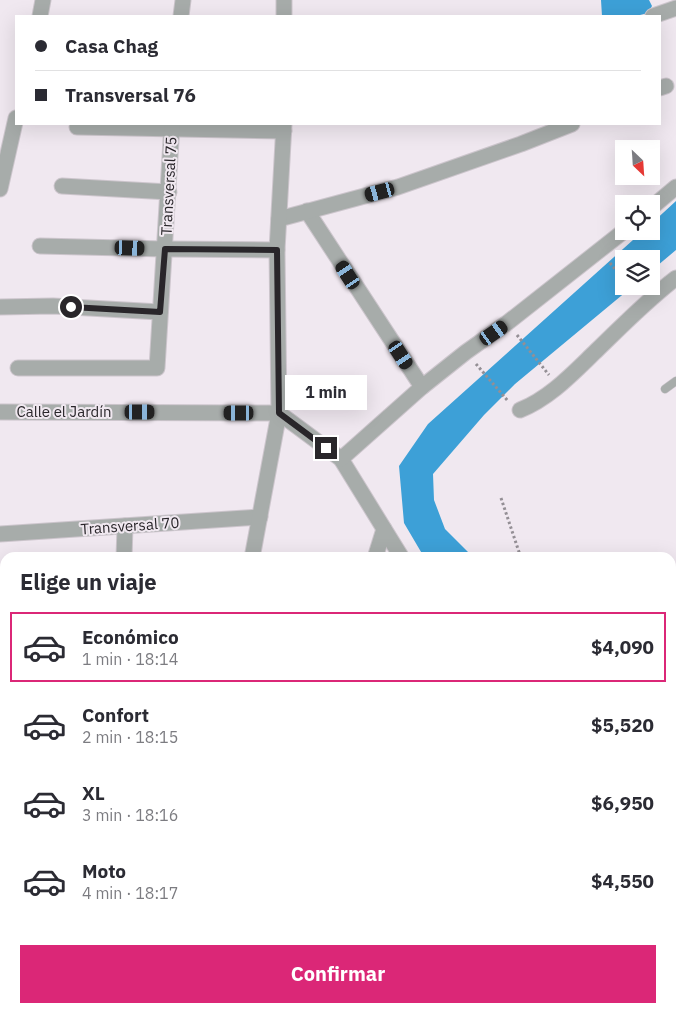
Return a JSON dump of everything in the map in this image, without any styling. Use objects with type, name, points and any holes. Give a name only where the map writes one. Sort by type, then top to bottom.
[{"type":"street","points":[[40,15],[43,0]]},
{"type":"street","points":[[181,15],[183,0]]},
{"type":"street","points":[[284,0],[284,15]]},
{"type":"street","points":[[656,15],[676,8]]},
{"type":"street","points":[[0,189],[15,122]]},
{"type":"street","points":[[279,219],[398,186],[521,144],[569,125]]},
{"type":"street","name":"Transversal 75","points":[[18,368],[157,368],[172,126]]},
{"type":"street","points":[[77,127],[284,127],[277,250],[279,413],[253,552]]},
{"type":"street","points":[[62,186],[168,192]]},
{"type":"street","points":[[660,200],[676,187]]},
{"type":"street","points":[[307,211],[422,387]]},
{"type":"street","points":[[341,459],[422,387],[615,238]]},
{"type":"street","points":[[40,246],[277,250]]},
{"type":"street","points":[[520,410],[559,386],[654,295],[676,278]]},
{"type":"street","points":[[0,307],[53,306],[160,312]]},
{"type":"street","name":"Calle el Jardín","points":[[0,412],[279,413]]},
{"type":"street","points":[[279,413],[341,459],[398,552]]},
{"type":"street","name":"Transversal 70","points":[[0,534],[260,517]]},
{"type":"street","points":[[124,552],[125,526]]},
{"type":"street","points":[[377,552],[384,529]]},
{"type":"lane","points":[[665,389],[676,381]]},
{"type":"path","points":[[605,256],[615,269]]},
{"type":"path","points":[[517,334],[549,374]]},
{"type":"path","points":[[482,372],[504,398]]},
{"type":"path","points":[[501,498],[519,552]]},
{"type":"water","points":[[601,0],[649,0],[652,6],[648,13],[640,15],[602,15]]},
{"type":"water","points":[[676,201],[676,250],[660,263],[660,250],[622,250],[633,240],[660,240],[660,216]]},
{"type":"water","points":[[615,256],[615,295],[622,295],[515,384],[484,415],[433,474],[434,500],[445,529],[468,552],[421,552],[404,523],[399,466],[428,424]]},
{"type":"route","points":[[71,307],[160,312],[165,249],[277,250],[279,413],[326,448]]}]
